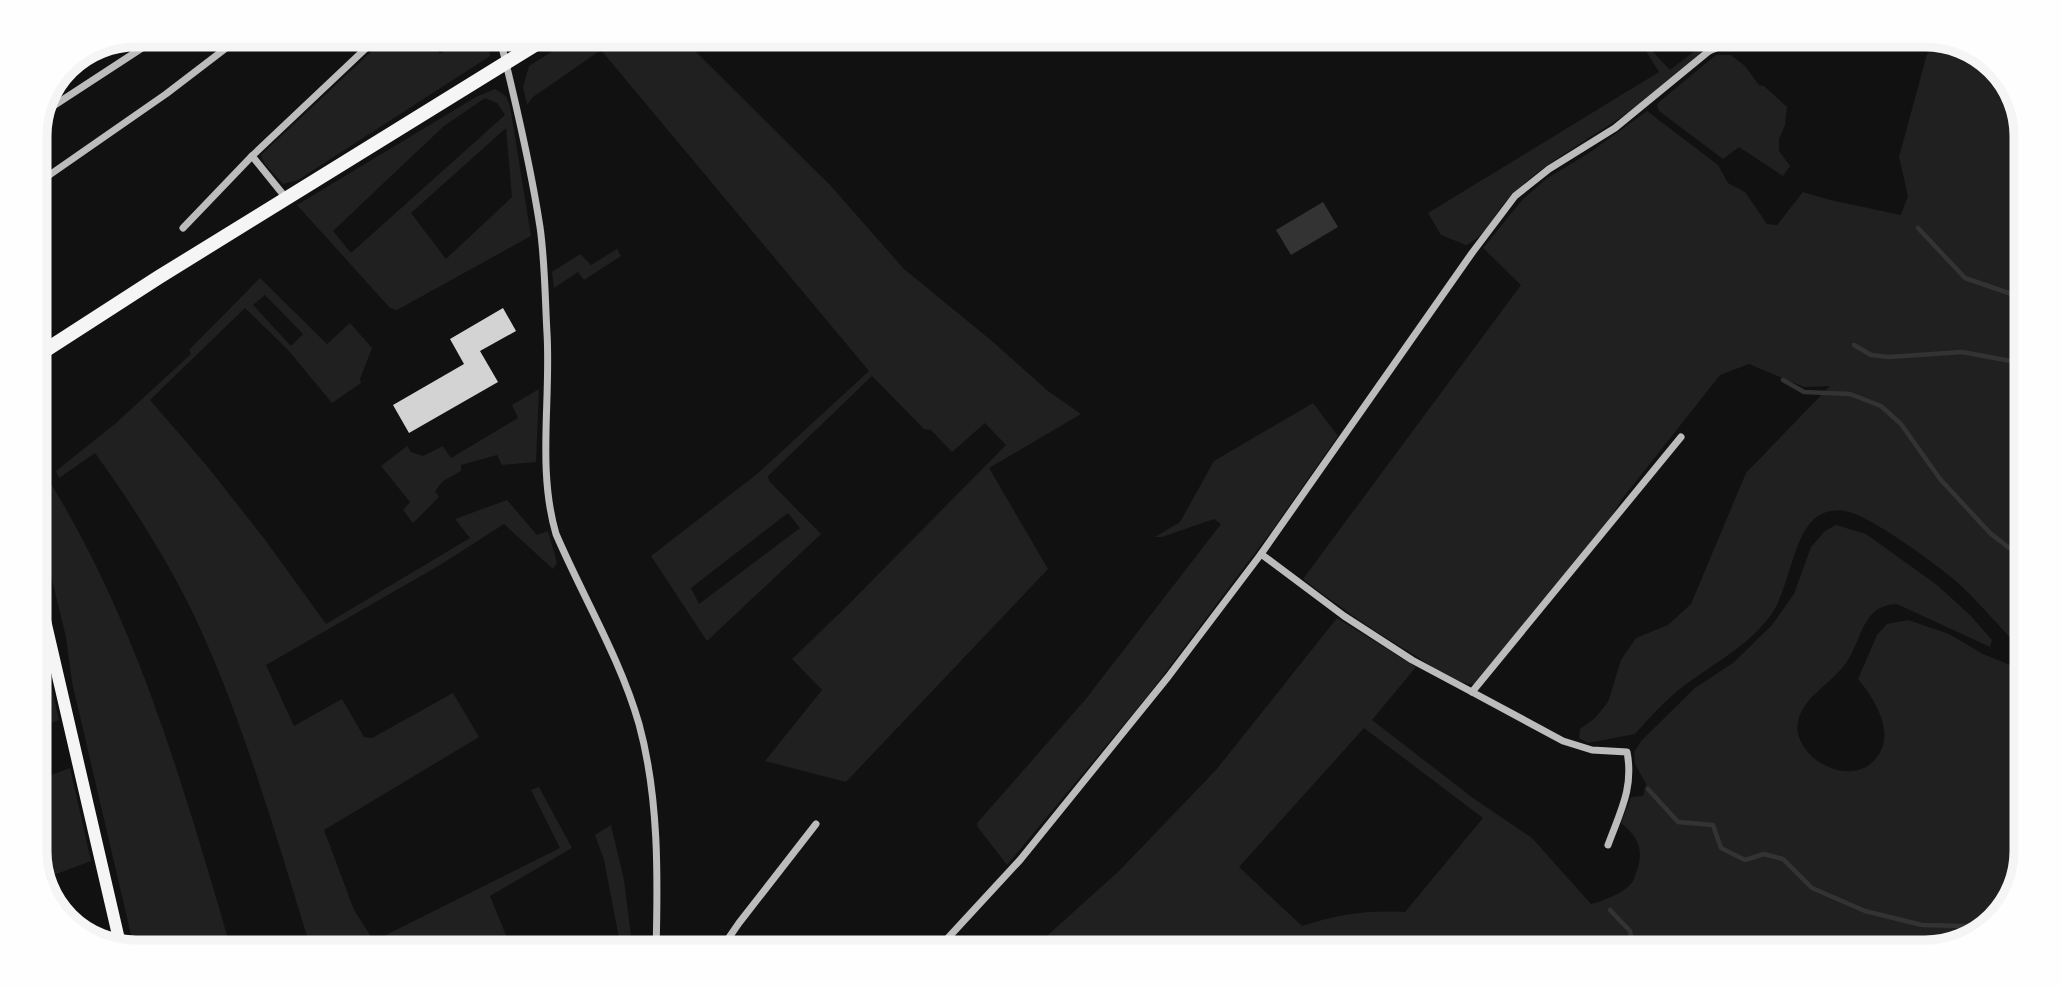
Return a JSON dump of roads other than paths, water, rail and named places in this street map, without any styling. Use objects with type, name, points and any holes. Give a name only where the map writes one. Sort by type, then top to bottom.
[{"type":"main road","points":[[47,349],[531,47]]},
{"type":"main road","points":[[47,345],[65,338]]},
{"type":"main road","points":[[47,630],[119,938]]},
{"type":"street","points":[[53,105],[143,47]]},
{"type":"street","points":[[47,177],[177,86],[228,47]]},
{"type":"street","points":[[183,229],[252,156],[367,47]]},
{"type":"street","points":[[502,47],[520,118],[540,229],[549,362],[545,479],[549,509],[556,534],[622,678],[639,726],[652,796],[656,940]]},
{"type":"street","points":[[1709,51],[1710,47]]},
{"type":"street","points":[[946,940],[1037,840],[1168,677],[1261,554],[1515,196],[1549,169],[1615,128],[1709,51],[1719,47]]},
{"type":"street","points":[[252,156],[286,198]]},
{"type":"street","points":[[1472,692],[1681,437]]},
{"type":"street","points":[[1261,554],[1344,616],[1412,660],[1563,741],[1592,750],[1627,752],[1630,767],[1629,786],[1608,845]]},
{"type":"street","points":[[727,940],[816,824]]},
{"type":"waterway","points":[[1918,228],[1965,278],[2014,295]]},
{"type":"waterway","points":[[1854,345],[1871,355],[1889,357],[1962,352],[2014,363]]},
{"type":"waterway","points":[[1783,380],[1804,392],[1850,394],[1881,406],[1901,424],[1940,479],[1990,533],[2014,552]]},
{"type":"waterway","points":[[1648,789],[1678,822],[1713,825],[1721,848],[1745,860],[1764,854],[1783,859],[1812,888],[1865,911],[1922,925],[1968,928]]},
{"type":"waterway","points":[[1610,910],[1630,931],[1632,940]]}]
